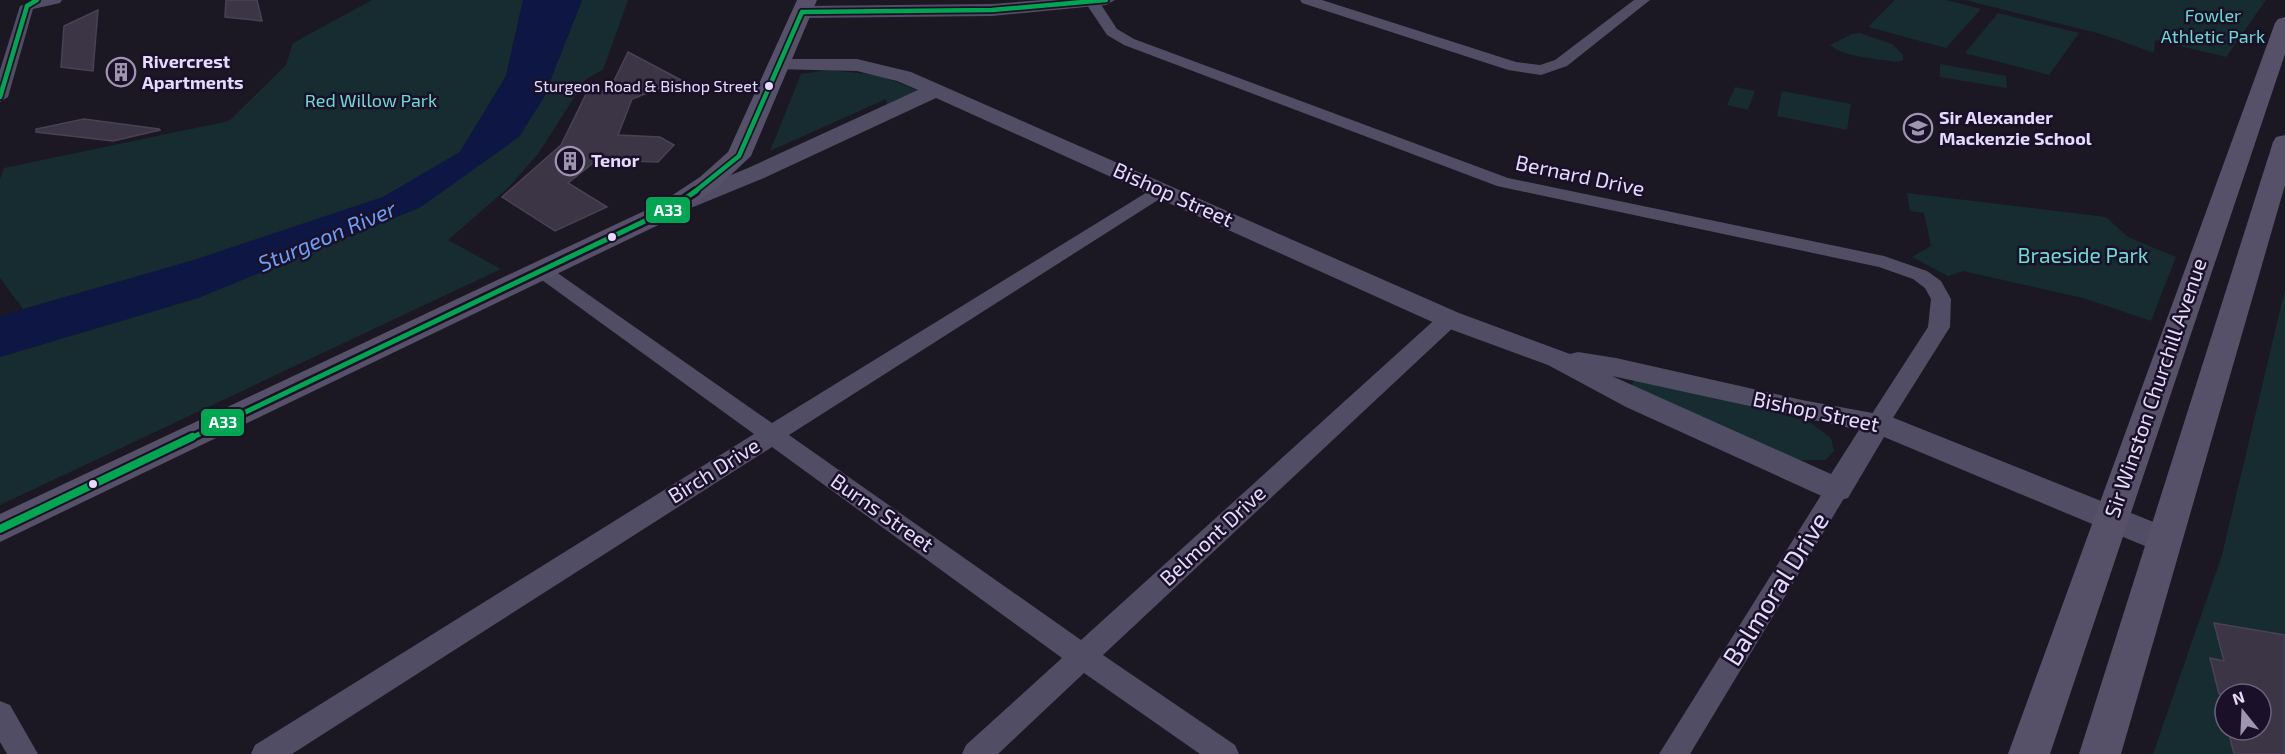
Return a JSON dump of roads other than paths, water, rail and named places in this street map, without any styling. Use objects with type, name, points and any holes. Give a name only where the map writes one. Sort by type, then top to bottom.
[{"type":"main road","points":[[0,529],[668,210],[709,182],[739,156],[804,6]]},
{"type":"main road","name":"Sir Winston Churchill Avenue","points":[[2029,754],[2285,23]]},
{"type":"main road","points":[[2100,754],[2285,142]]},
{"type":"street","points":[[0,97],[27,6],[55,0]]},
{"type":"street","points":[[1307,0],[1514,67],[1541,70],[1560,63],[1643,0]]},
{"type":"street","points":[[804,6],[992,10],[1099,1]]},
{"type":"street","name":"Bernard Drive","points":[[1099,1],[1113,32],[1129,42],[1503,182],[1884,262],[1920,275],[1934,285],[1941,298],[1939,327],[1878,423]]},
{"type":"street","name":"Bishop Street","points":[[780,65],[828,64],[870,67],[904,76],[1162,189],[1449,319],[1558,359],[1636,400],[1837,490]]},
{"type":"street","points":[[668,210],[935,90]]},
{"type":"street","name":"Birch Drive","points":[[266,754],[1162,189]]},
{"type":"street","name":"Burns Street","points":[[542,271],[1083,657],[1224,754]]},
{"type":"street","name":"Belmont Drive","points":[[977,754],[1449,319]]},
{"type":"street","name":"Bishop Street","points":[[1558,359],[1630,369],[1827,416],[1878,423],[2164,540]]},
{"type":"street","name":"Balmoral Drive","points":[[1674,754],[1878,423]]},
{"type":"street","points":[[0,714],[23,754]]},
{"type":"water","name":"Sturgeon River","points":[[523,0],[582,0],[543,99],[519,137],[421,207],[198,298],[0,357],[0,316],[194,260],[383,197],[460,152],[506,76]]},
{"type":"place","name":"Rivercrest Apartments","points":[[121,72]]},
{"type":"place","name":"Sturgeon Road & Bishop Street","points":[[769,86]]},
{"type":"place","name":"Sir Alexander Mackenzie School","points":[[1918,128]]},
{"type":"place","name":"Tenor","points":[[570,161]]},
{"type":"park label","name":"Fowler Athletic Park","points":[[2213,26]]},
{"type":"park label","name":"Red Willow Park","points":[[371,101]]},
{"type":"park label","name":"Braeside Park","points":[[2083,256]]}]
